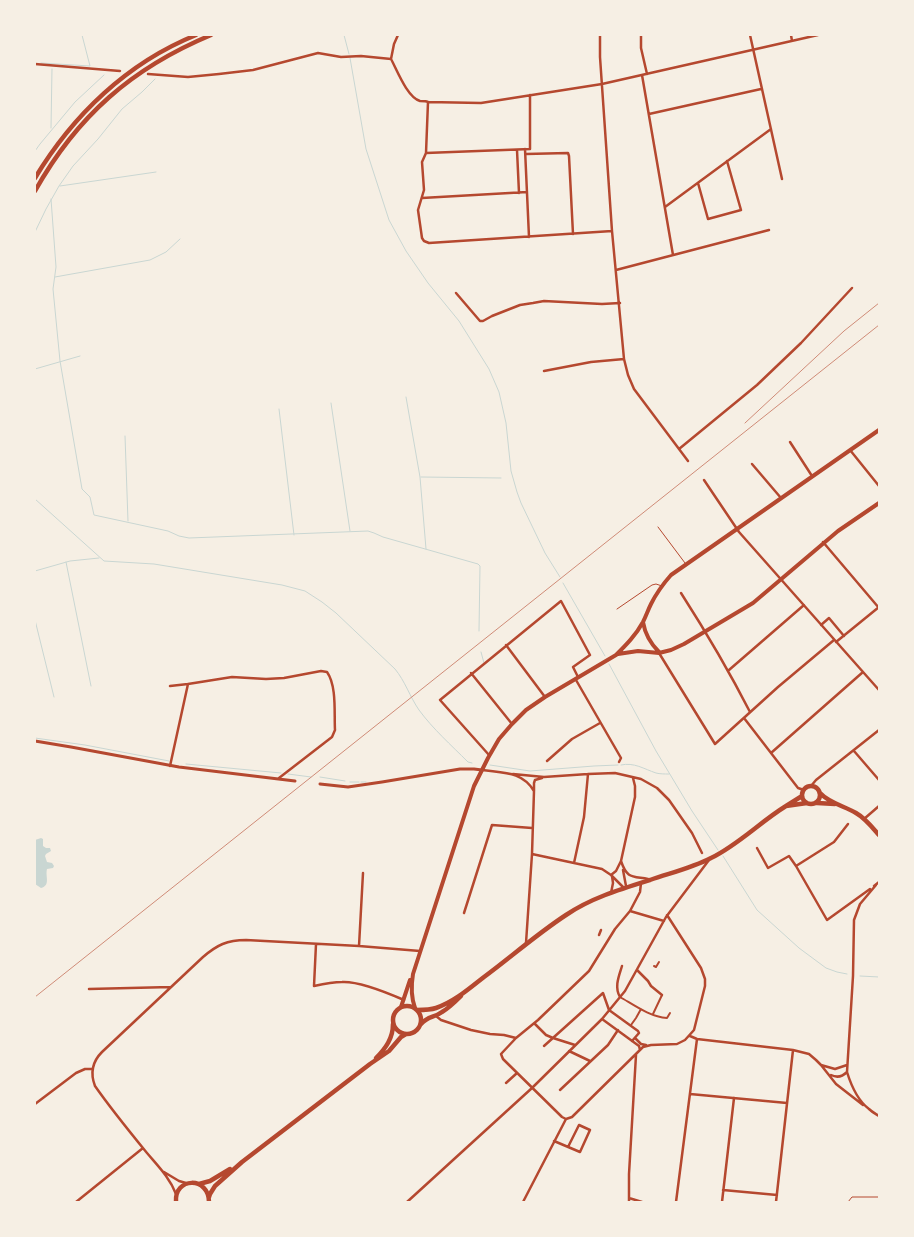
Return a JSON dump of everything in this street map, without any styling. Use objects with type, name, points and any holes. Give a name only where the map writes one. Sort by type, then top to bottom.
[{"type":"main road","points":[[35,178],[63,137],[83,113],[103,94],[150,58],[196,35]]},
{"type":"main road","points":[[35,191],[49,166],[69,139],[108,98],[129,80],[156,62],[211,35]]},
{"type":"main road","points":[[370,1064],[388,1043],[392,1033],[394,1014],[404,1000],[414,974],[474,786],[489,755],[499,740],[526,710],[616,655],[632,638],[643,622],[651,604],[671,575],[879,430]]},
{"type":"main road","points":[[616,655],[638,651],[659,653],[684,644],[753,603],[838,530],[879,503]]},
{"type":"main road","points":[[643,622],[647,637],[659,653]]},
{"type":"main road","points":[[400,1007],[409,1006],[416,1009],[430,1010],[442,1006],[467,990],[566,914],[611,893],[710,859],[732,846],[750,831],[802,796],[804,790],[812,786],[817,788],[823,796],[855,812],[879,835]]},
{"type":"main road","points":[[816,803],[820,799],[820,793]]},
{"type":"main road","points":[[802,796],[807,804]]},
{"type":"main road","points":[[786,806],[816,803],[839,804]]},
{"type":"main road","points":[[414,974],[411,988],[412,998],[421,1018],[420,1026]]},
{"type":"main road","points":[[209,1201],[211,1190],[242,1162],[370,1064],[389,1052],[401,1037],[414,1032],[426,1019],[448,1009],[467,990]]},
{"type":"main road","points":[[393,1022],[397,1030],[406,1034]]},
{"type":"main road","points":[[175,1199],[178,1189],[186,1184],[199,1184],[210,1181],[242,1162]]},
{"type":"main road","points":[[199,1184],[206,1189],[209,1201]]},
{"type":"street","points":[[398,35],[391,58],[409,92],[414,97],[420,101],[428,102],[481,103],[602,84],[818,35]]},
{"type":"street","points":[[600,35],[612,231],[624,359],[628,376],[634,389],[688,461]]},
{"type":"street","points":[[641,35],[641,48],[648,74]]},
{"type":"street","points":[[750,35],[782,179]]},
{"type":"street","points":[[791,35],[792,41]]},
{"type":"street","points":[[148,74],[188,77],[253,70],[318,53],[391,58]]},
{"type":"street","points":[[35,64],[120,71]]},
{"type":"street","points":[[642,75],[673,255]]},
{"type":"street","points":[[649,114],[761,89]]},
{"type":"street","points":[[426,153],[530,149],[530,96]]},
{"type":"street","points":[[428,102],[426,153],[422,162],[424,190],[418,210],[424,241],[429,243],[612,231]]},
{"type":"street","points":[[665,207],[771,129]]},
{"type":"street","points":[[517,149],[519,193]]},
{"type":"street","points":[[526,149],[529,237]]},
{"type":"street","points":[[526,154],[568,153],[573,234]]},
{"type":"street","points":[[698,183],[708,219],[741,210],[727,161]]},
{"type":"street","points":[[422,198],[526,192]]},
{"type":"street","points":[[616,270],[769,230]]},
{"type":"street","points":[[679,449],[756,385],[801,343],[852,288]]},
{"type":"street","points":[[456,293],[480,321],[520,305],[533,302],[620,303]]},
{"type":"street","points":[[544,371],[591,362],[624,359]]},
{"type":"street","points":[[790,442],[812,476]]},
{"type":"street","points":[[850,450],[879,486]]},
{"type":"street","points":[[752,464],[781,498]]},
{"type":"street","points":[[704,480],[737,529],[879,690]]},
{"type":"street","points":[[659,653],[715,744],[785,681],[879,607],[823,542]]},
{"type":"street","points":[[681,593],[706,631],[750,712]]},
{"type":"street","points":[[489,755],[440,700],[561,601],[590,656],[573,667],[600,723],[621,758],[619,762]]},
{"type":"street","points":[[728,670],[804,605]]},
{"type":"street","points":[[821,624],[829,618],[844,636]]},
{"type":"street","points":[[506,645],[545,697]]},
{"type":"street","points":[[170,686],[232,677],[266,679],[284,678],[321,671],[327,672],[331,677],[333,686],[334,734],[278,779]]},
{"type":"street","points":[[771,753],[863,672]]},
{"type":"street","points":[[471,673],[512,724]]},
{"type":"street","points":[[170,766],[188,684]]},
{"type":"street","points":[[744,718],[798,788],[804,790]]},
{"type":"street","points":[[547,761],[572,739],[600,723]]},
{"type":"street","points":[[812,786],[816,780],[879,730]]},
{"type":"street","points":[[35,742],[70,746],[170,766],[295,781]]},
{"type":"street","points":[[854,751],[879,780]]},
{"type":"street","points":[[320,784],[348,787],[460,769],[544,777],[615,773],[649,783],[657,788],[669,800],[692,833],[702,853]]},
{"type":"street","points":[[513,774],[523,778],[534,791]]},
{"type":"street","points":[[574,863],[584,817],[588,774]]},
{"type":"street","points":[[526,945],[532,854],[534,783],[535,780],[544,777]]},
{"type":"street","points":[[611,875],[616,871],[621,861],[635,797],[633,778]]},
{"type":"street","points":[[864,819],[879,806]]},
{"type":"street","points":[[796,866],[834,842],[848,824]]},
{"type":"street","points":[[464,913],[492,825],[532,828]]},
{"type":"street","points":[[757,848],[768,868],[789,856],[827,920],[876,885]]},
{"type":"street","points":[[532,854],[602,869],[625,888]]},
{"type":"street","points":[[407,1202],[532,1088],[602,1019],[625,991],[667,915],[710,859]]},
{"type":"street","points":[[621,861],[627,874],[650,880]]},
{"type":"street","points":[[621,861],[625,888]]},
{"type":"street","points":[[359,946],[363,874]]},
{"type":"street","points":[[611,875],[613,883],[611,893]]},
{"type":"street","points":[[868,1109],[851,1085],[847,1072],[853,976],[852,958],[856,912],[860,904],[879,882]]},
{"type":"street","points":[[566,1119],[503,1059],[501,1054],[589,972],[615,929],[630,911],[640,892],[641,883]]},
{"type":"street","points":[[630,911],[664,920]]},
{"type":"street","points":[[602,1019],[634,1040],[646,1045],[677,1044],[690,1036],[694,1030],[705,979],[703,971],[667,915]]},
{"type":"street","points":[[599,935],[602,930]]},
{"type":"street","points":[[175,1199],[172,1183],[95,1086],[92,1069],[98,1056],[210,952],[228,942],[246,940],[421,951]]},
{"type":"street","points":[[316,944],[314,986],[353,982],[404,1000]]},
{"type":"street","points":[[654,966],[656,967],[659,962]]},
{"type":"street","points":[[622,966],[617,986],[620,997],[660,1018],[667,1018],[670,1013]]},
{"type":"street","points":[[637,970],[662,995],[653,1014]]},
{"type":"street","points":[[89,989],[173,987]]},
{"type":"street","points":[[544,1046],[603,993],[609,1010],[638,1031],[634,1040]]},
{"type":"street","points":[[631,1025],[641,1009]]},
{"type":"street","points":[[436,1016],[471,1030],[516,1038]]},
{"type":"street","points":[[535,1023],[546,1035],[575,1045]]},
{"type":"street","points":[[560,1090],[608,1045],[618,1030]]},
{"type":"street","points":[[690,1036],[697,1039],[793,1050],[809,1054],[821,1065],[836,1084],[879,1116]]},
{"type":"street","points":[[676,1202],[697,1039]]},
{"type":"street","points":[[634,1040],[640,1050]]},
{"type":"street","points":[[523,1202],[566,1119],[572,1117],[646,1045]]},
{"type":"street","points":[[776,1202],[793,1050]]},
{"type":"street","points":[[569,1051],[590,1061]]},
{"type":"street","points":[[636,1053],[629,1200],[642,1202]]},
{"type":"street","points":[[821,1065],[835,1069],[847,1065]]},
{"type":"street","points":[[35,1104],[76,1073],[85,1069],[92,1069]]},
{"type":"street","points":[[829,1075],[836,1077],[847,1072]]},
{"type":"street","points":[[506,1083],[517,1073]]},
{"type":"street","points":[[690,1094],[787,1103]]},
{"type":"street","points":[[722,1202],[734,1098]]},
{"type":"street","points":[[554,1141],[568,1147],[580,1152],[590,1130],[579,1125],[568,1147]]},
{"type":"street","points":[[76,1202],[143,1148]]},
{"type":"street","points":[[163,1171],[186,1184]]},
{"type":"street","points":[[723,1190],[777,1195]]},
{"type":"lane","points":[[658,527],[686,564]]},
{"type":"lane","points":[[617,609],[652,585],[662,586]]},
{"type":"lane","points":[[848,1202],[852,1197],[879,1197]]},
{"type":"shaded area","points":[[43,839],[43,846],[50,848],[51,851],[45,856],[47,862],[52,863],[54,866],[47,869],[47,883],[41,888],[35,884],[35,840]]},
{"type":"waterway","points":[[41,63],[90,66],[82,35]]},
{"type":"waterway","points":[[344,35],[349,54]]},
{"type":"waterway","points":[[350,58],[366,149],[389,220],[406,251],[428,283],[459,321],[489,369],[499,392],[506,423],[511,471],[517,492],[545,553],[560,577]]},
{"type":"waterway","points":[[51,128],[52,69]]},
{"type":"waterway","points":[[35,151],[75,102],[104,75]]},
{"type":"waterway","points":[[35,232],[59,186],[73,166],[122,109],[155,79]]},
{"type":"waterway","points":[[60,186],[156,172]]},
{"type":"waterway","points":[[51,199],[56,267],[53,289],[60,361],[82,489],[90,497],[94,515],[168,531],[189,538],[368,531],[478,564],[480,566],[479,631]]},
{"type":"waterway","points":[[55,277],[150,260],[166,252],[180,239]]},
{"type":"waterway","points":[[35,369],[80,356]]},
{"type":"waterway","points":[[406,397],[420,477],[426,549]]},
{"type":"waterway","points":[[331,403],[350,531]]},
{"type":"waterway","points":[[279,409],[294,535]]},
{"type":"waterway","points":[[125,436],[128,521]]},
{"type":"waterway","points":[[421,477],[501,478]]},
{"type":"waterway","points":[[35,499],[104,561],[154,564],[282,585],[305,591],[336,613],[395,669],[424,717],[468,762],[472,763]]},
{"type":"waterway","points":[[35,571],[70,561],[99,558]]},
{"type":"waterway","points":[[66,562],[91,686]]},
{"type":"waterway","points":[[563,583],[605,656]]},
{"type":"waterway","points":[[35,620],[54,697]]},
{"type":"waterway","points":[[481,652],[484,663]]},
{"type":"waterway","points":[[609,664],[656,751],[718,850]]},
{"type":"waterway","points":[[35,738],[85,745],[169,761]]},
{"type":"waterway","points":[[186,764],[281,773]]},
{"type":"waterway","points":[[490,765],[530,771],[618,765]]},
{"type":"waterway","points":[[621,765],[635,765],[656,773],[669,774]]},
{"type":"waterway","points":[[288,774],[311,777]]},
{"type":"waterway","points":[[320,777],[345,781]]},
{"type":"waterway","points":[[350,782],[359,782]]},
{"type":"waterway","points":[[361,782],[366,782]]},
{"type":"waterway","points":[[723,856],[757,910],[799,948],[826,968],[847,974]]},
{"type":"waterway","points":[[860,976],[879,977]]},
{"type":"railway","points":[[745,423],[844,331],[879,303]]},
{"type":"railway","points":[[35,997],[879,325]]}]
